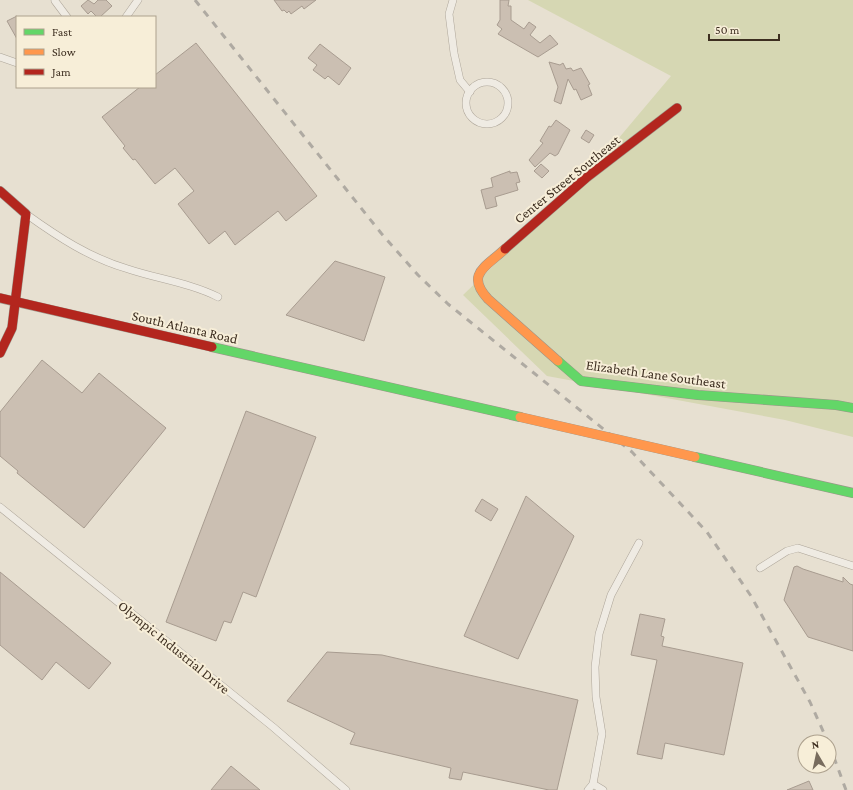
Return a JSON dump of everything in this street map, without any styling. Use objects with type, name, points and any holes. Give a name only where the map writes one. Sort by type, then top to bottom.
[{"type":"main road","name":"Center Street Southeast","points":[[478,275],[512,242],[586,178],[677,108]]},
{"type":"main road","points":[[0,191],[26,214],[12,328],[0,353]]},
{"type":"main road","name":"Elizabeth Lane Southeast","points":[[478,275],[477,285],[488,299],[581,380],[698,396],[836,405],[853,408]]},
{"type":"main road","name":"South Atlanta Road","points":[[0,298],[853,493]]},
{"type":"street","points":[[127,16],[138,0]]},
{"type":"street","points":[[449,0],[453,0],[449,14],[454,53],[460,80],[470,92]]},
{"type":"street","points":[[55,1],[67,16]]},
{"type":"street","points":[[0,57],[16,63]]},
{"type":"street","points":[[484,82],[495,83],[502,88],[507,96],[508,103],[504,115],[496,122],[488,124],[475,120],[467,107],[470,92],[474,87],[484,82]]},
{"type":"street","points":[[26,214],[59,237],[105,262],[191,286],[218,297]]},
{"type":"street","name":"Olympic Industrial Drive","points":[[0,506],[273,727],[346,790]]},
{"type":"street","points":[[588,790],[593,784],[602,734],[596,697],[595,667],[599,634],[611,595],[639,543]]},
{"type":"street","points":[[760,568],[787,551],[798,548],[853,566]]},
{"type":"street","points":[[593,784],[603,790]]},
{"type":"green space","points":[[528,0],[853,0],[853,437],[785,420],[547,376],[463,295],[586,177],[671,76]]},
{"type":"building","points":[[88,0],[94,4],[98,0],[106,0],[112,6],[101,16],[96,16],[91,11],[88,14],[81,6]]},
{"type":"building","points":[[274,0],[316,0],[304,9],[302,6],[291,14],[289,11],[287,13],[284,10],[282,11]]},
{"type":"building","points":[[500,0],[509,0],[508,6],[511,6],[511,20],[524,29],[529,22],[536,27],[530,35],[540,43],[550,35],[558,44],[538,57],[498,34],[502,29],[497,25],[500,20]]},
{"type":"building","points":[[16,16],[16,37],[7,21]]},
{"type":"building","points":[[196,43],[317,196],[286,221],[278,211],[235,245],[225,231],[209,244],[178,204],[194,191],[175,168],[155,184],[135,159],[133,160],[123,148],[125,146],[102,117],[139,88],[156,88],[156,74]]},
{"type":"building","points":[[320,44],[351,68],[339,85],[328,76],[325,79],[313,70],[317,65],[308,58]]},
{"type":"building","points":[[549,62],[560,65],[563,63],[566,69],[571,68],[573,71],[581,68],[590,84],[588,85],[592,95],[581,100],[576,89],[574,90],[568,79],[561,104],[554,101],[558,87]]},
{"type":"building","points":[[556,120],[570,130],[558,154],[555,156],[550,153],[535,167],[529,160],[543,143],[540,141],[549,126],[551,127]]},
{"type":"building","points":[[586,130],[594,135],[589,143],[581,138]]},
{"type":"building","points":[[541,164],[549,171],[542,178],[534,171]]},
{"type":"building","points":[[510,171],[510,173],[517,172],[520,182],[516,183],[518,190],[495,197],[497,206],[486,209],[481,190],[493,187],[491,178]]},
{"type":"building","points":[[335,261],[385,277],[364,341],[286,315]]},
{"type":"building","points":[[42,360],[82,393],[99,373],[166,428],[84,528],[17,473],[18,471],[0,456],[0,412]]},
{"type":"building","points":[[246,411],[316,437],[256,597],[243,592],[231,623],[224,621],[216,641],[166,622]]},
{"type":"building","points":[[526,496],[574,536],[518,659],[464,636]]},
{"type":"building","points":[[482,499],[498,509],[491,521],[475,511]]},
{"type":"building","points":[[797,566],[843,582],[843,577],[853,585],[853,651],[808,637],[784,600],[794,567]]},
{"type":"building","points":[[0,572],[111,663],[89,689],[56,662],[42,680],[0,645]]},
{"type":"building","points":[[640,614],[665,619],[661,636],[664,637],[662,646],[743,663],[724,755],[665,743],[662,759],[637,754],[657,660],[631,655]]},
{"type":"building","points":[[327,652],[382,655],[578,700],[557,790],[549,790],[463,772],[461,780],[449,778],[451,768],[350,744],[355,733],[287,701]]},
{"type":"building","points":[[231,766],[260,790],[211,790]]},
{"type":"building","points":[[809,781],[813,790],[787,790]]},
{"type":"railway","points":[[195,0],[381,233],[418,275],[448,304],[632,452],[707,532],[751,596],[810,702],[824,734]]},
{"type":"railway","points":[[837,766],[846,790]]},
{"type":"traffic: fast","points":[[212,347],[520,417]]},
{"type":"traffic: fast","points":[[558,361],[581,381],[698,395],[836,405],[853,408]]},
{"type":"traffic: fast","points":[[695,457],[853,493]]},
{"type":"traffic: slow","points":[[505,249],[481,271],[478,277],[478,283],[481,290],[488,299],[558,361]]},
{"type":"traffic: slow","points":[[520,417],[695,457]]},
{"type":"traffic: jam","points":[[505,249],[586,178],[677,108]]},
{"type":"traffic: jam","points":[[0,191],[26,214],[12,328],[0,353]]},
{"type":"traffic: jam","points":[[0,298],[212,347]]}]
